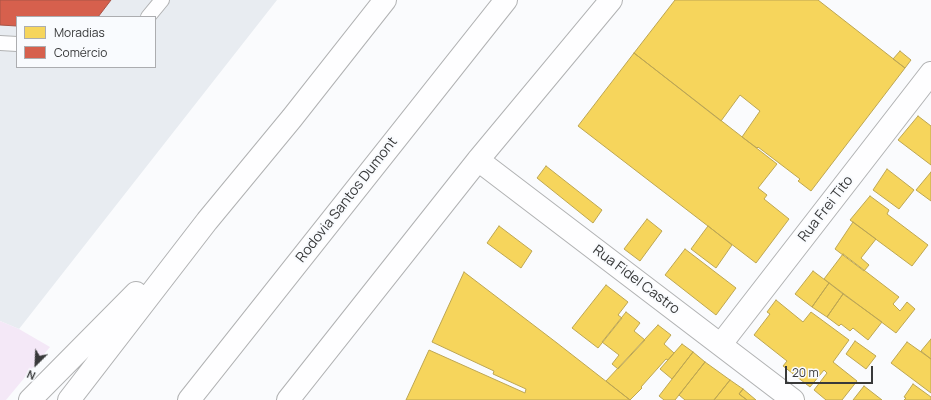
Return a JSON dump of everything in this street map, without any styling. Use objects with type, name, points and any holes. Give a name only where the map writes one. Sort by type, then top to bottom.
[{"type":"main road","points":[[69,400],[208,221],[385,0]]},
{"type":"main road","name":"Rodovia Santos Dumont","points":[[189,400],[506,0]]},
{"type":"main road","points":[[288,400],[478,160],[611,0]]},
{"type":"main road","name":"Rua Frei Tito","points":[[721,344],[931,73]]},
{"type":"main road","name":"Rua Fidel Castro","points":[[478,160],[793,400]]},
{"type":"main road","points":[[30,400],[208,221]]},
{"type":"lane","points":[[149,16],[162,0]]},
{"type":"lane","points":[[0,43],[16,44]]},
{"type":"shaded area","points":[[0,0],[277,0],[19,329],[0,321]]},
{"type":"shaded area","points":[[0,321],[19,329],[50,347],[6,400],[0,400]]},
{"type":"building: Moradias","points":[[675,0],[818,0],[905,68],[811,191],[798,181],[800,179],[758,147],[757,148],[742,137],[760,111],[740,95],[721,121],[634,53]]},
{"type":"building: Moradias","points":[[900,51],[911,60],[905,68],[893,59]]},
{"type":"building: Moradias","points":[[634,53],[777,164],[758,188],[767,195],[764,199],[789,219],[756,263],[578,126]]},
{"type":"building: Moradias","points":[[918,116],[931,126],[931,165],[898,140]]},
{"type":"building: Moradias","points":[[546,166],[602,210],[593,223],[537,178]]},
{"type":"building: Moradias","points":[[887,169],[914,190],[899,209],[873,190]]},
{"type":"building: Moradias","points":[[931,172],[931,201],[916,190]]},
{"type":"building: Moradias","points":[[870,196],[889,210],[887,214],[928,245],[912,266],[850,220]]},
{"type":"building: Moradias","points":[[647,219],[662,231],[640,261],[624,249]]},
{"type":"building: Moradias","points":[[853,222],[876,239],[861,258],[869,265],[864,271],[835,249]]},
{"type":"building: Moradias","points":[[499,226],[532,251],[521,268],[487,243]]},
{"type":"building: Moradias","points":[[708,226],[732,245],[716,268],[691,249]]},
{"type":"building: Moradias","points":[[685,249],[736,288],[716,315],[665,275]]},
{"type":"building: Moradias","points":[[843,254],[899,297],[893,304],[900,311],[907,302],[915,309],[896,333],[824,279]]},
{"type":"building: Moradias","points":[[813,271],[829,283],[812,307],[795,294]]},
{"type":"building: Moradias","points":[[464,272],[630,400],[406,400],[429,350],[525,393],[526,389],[493,374],[494,371],[432,342]]},
{"type":"building: Moradias","points":[[829,283],[843,294],[827,317],[812,307]]},
{"type":"building: Moradias","points":[[606,285],[628,302],[618,315],[622,318],[598,348],[572,328]]},
{"type":"building: Moradias","points":[[843,294],[882,322],[868,340],[853,328],[850,331],[841,324],[839,326],[827,317]]},
{"type":"building: Moradias","points":[[776,300],[803,322],[811,312],[849,340],[833,362],[857,381],[842,400],[826,400],[814,390],[827,373],[824,370],[810,387],[783,366],[787,361],[754,335],[770,314],[767,312]]},
{"type":"building: Moradias","points":[[626,312],[640,323],[634,331],[645,340],[618,369],[612,364],[619,355],[602,342]]},
{"type":"building: Moradias","points":[[658,325],[671,335],[664,344],[674,353],[668,360],[666,359],[630,400],[606,381]]},
{"type":"building: Moradias","points":[[931,339],[931,359],[921,351]]},
{"type":"building: Moradias","points":[[855,341],[876,356],[866,369],[846,354]]},
{"type":"building: Moradias","points":[[907,342],[931,359],[931,393],[891,363]]},
{"type":"building: Moradias","points":[[682,344],[693,352],[672,379],[660,369]]},
{"type":"building: Moradias","points":[[693,352],[705,362],[675,400],[664,400],[659,396]]},
{"type":"building: Moradias","points":[[705,362],[730,380],[714,400],[685,400],[679,395]]},
{"type":"building: Moradias","points":[[730,380],[743,389],[739,394],[747,400],[714,400]]},
{"type":"building: Moradias","points":[[913,384],[931,397],[931,400],[904,400],[906,398],[904,397]]},
{"type":"building: Moradias","points":[[864,386],[882,400],[853,400]]},
{"type":"building: Moradias","points":[[743,389],[756,400],[747,400],[739,394]]},
{"type":"building: Comércio","points":[[0,0],[111,0],[99,16],[16,16],[16,26],[0,25]]}]
